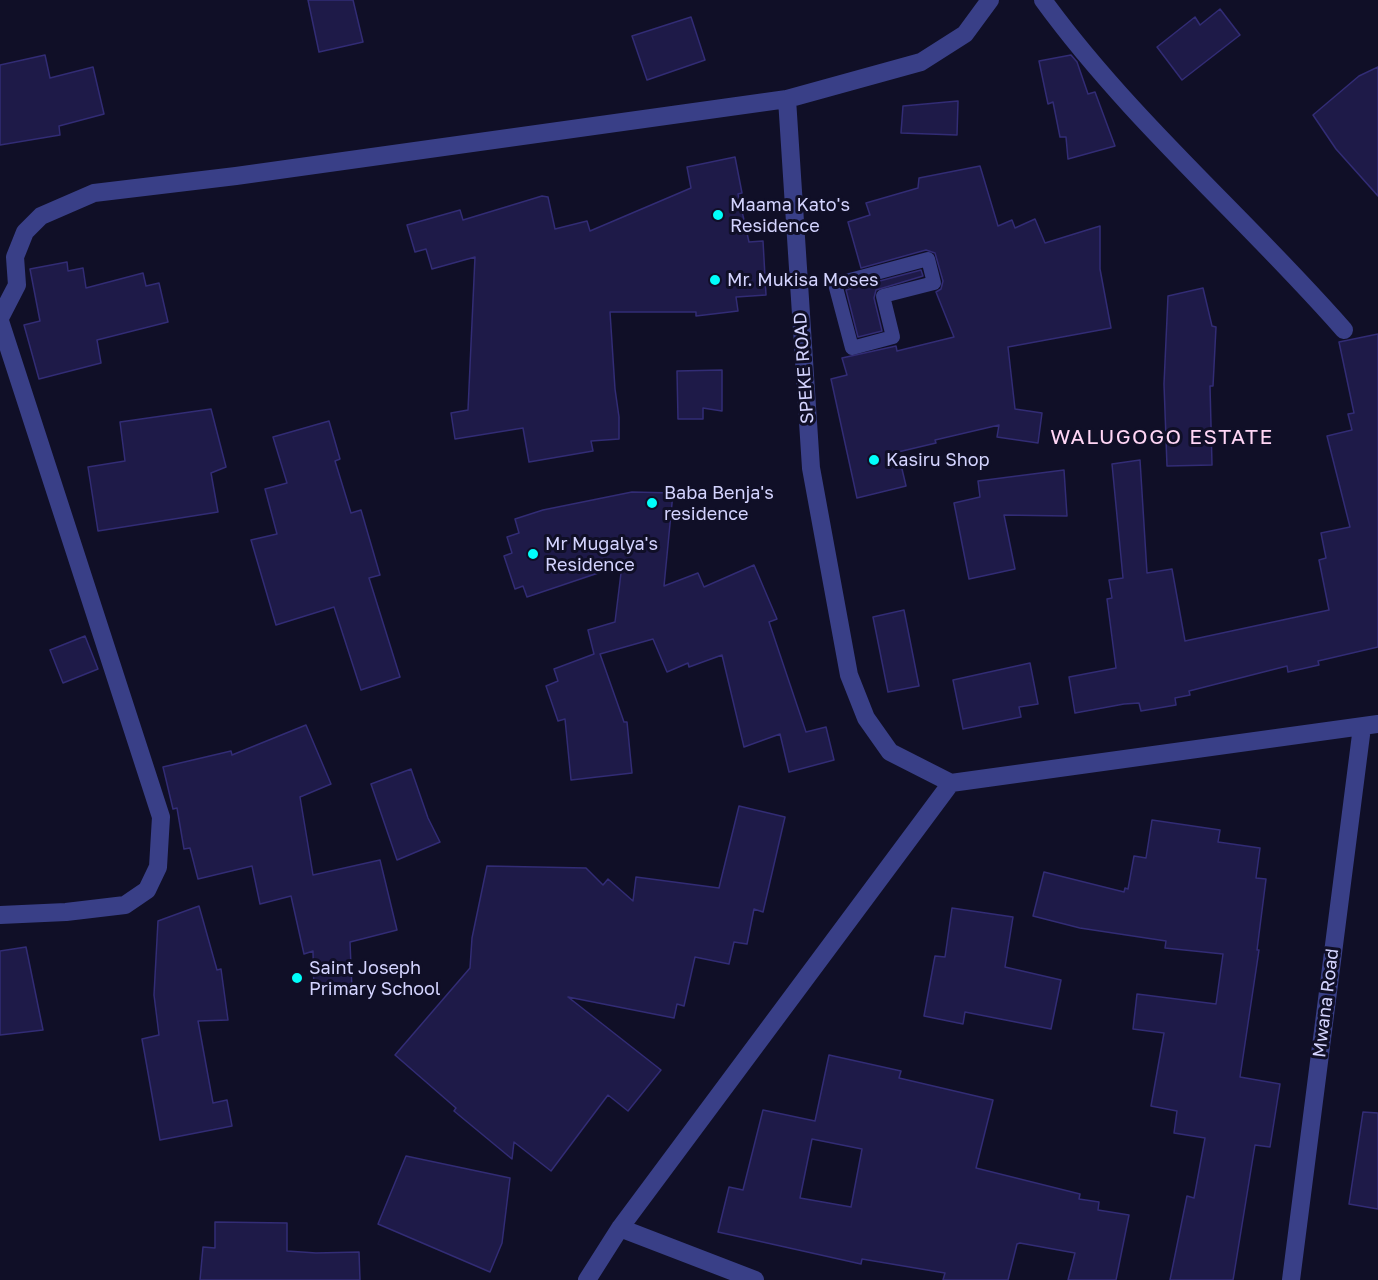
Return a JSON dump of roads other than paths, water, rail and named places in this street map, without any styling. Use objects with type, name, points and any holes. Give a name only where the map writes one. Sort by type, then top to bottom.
[{"type":"street","points":[[0,915],[66,912],[125,905],[147,891],[158,867],[161,817],[0,320],[17,285],[15,257],[25,232],[41,216],[94,193],[236,176],[787,99],[921,62],[965,34],[990,0]]},
{"type":"street","points":[[1043,0],[1125,102],[1287,265],[1344,330]]},
{"type":"street","name":"SPEKE ROAD","points":[[787,99],[811,468],[849,675],[866,718],[890,752],[951,783]]},
{"type":"street","points":[[586,1280],[620,1228],[951,783],[1370,726]]},
{"type":"street","name":"Mwana Road","points":[[1291,1280],[1370,726]]},
{"type":"street","points":[[620,1228],[755,1280]]},
{"type":"lane","points":[[928,260],[934,283],[883,296],[893,337],[852,348],[835,284],[928,260]]},
{"type":"place","name":"Maama Kato's Residence","points":[[718,215]]},
{"type":"place","name":"Mr. Mukisa Moses","points":[[715,280]]},
{"type":"place","name":"Kasiru Shop","points":[[874,460]]},
{"type":"place","name":"Baba Benja's residence","points":[[652,503]]},
{"type":"place","name":"Mr Mugalya's Residence","points":[[533,554]]},
{"type":"place","name":"Saint Joseph Primary School","points":[[297,978]]},
{"type":"district","name":"WALUGOGO ESTATE","points":[[1162,437]]}]
